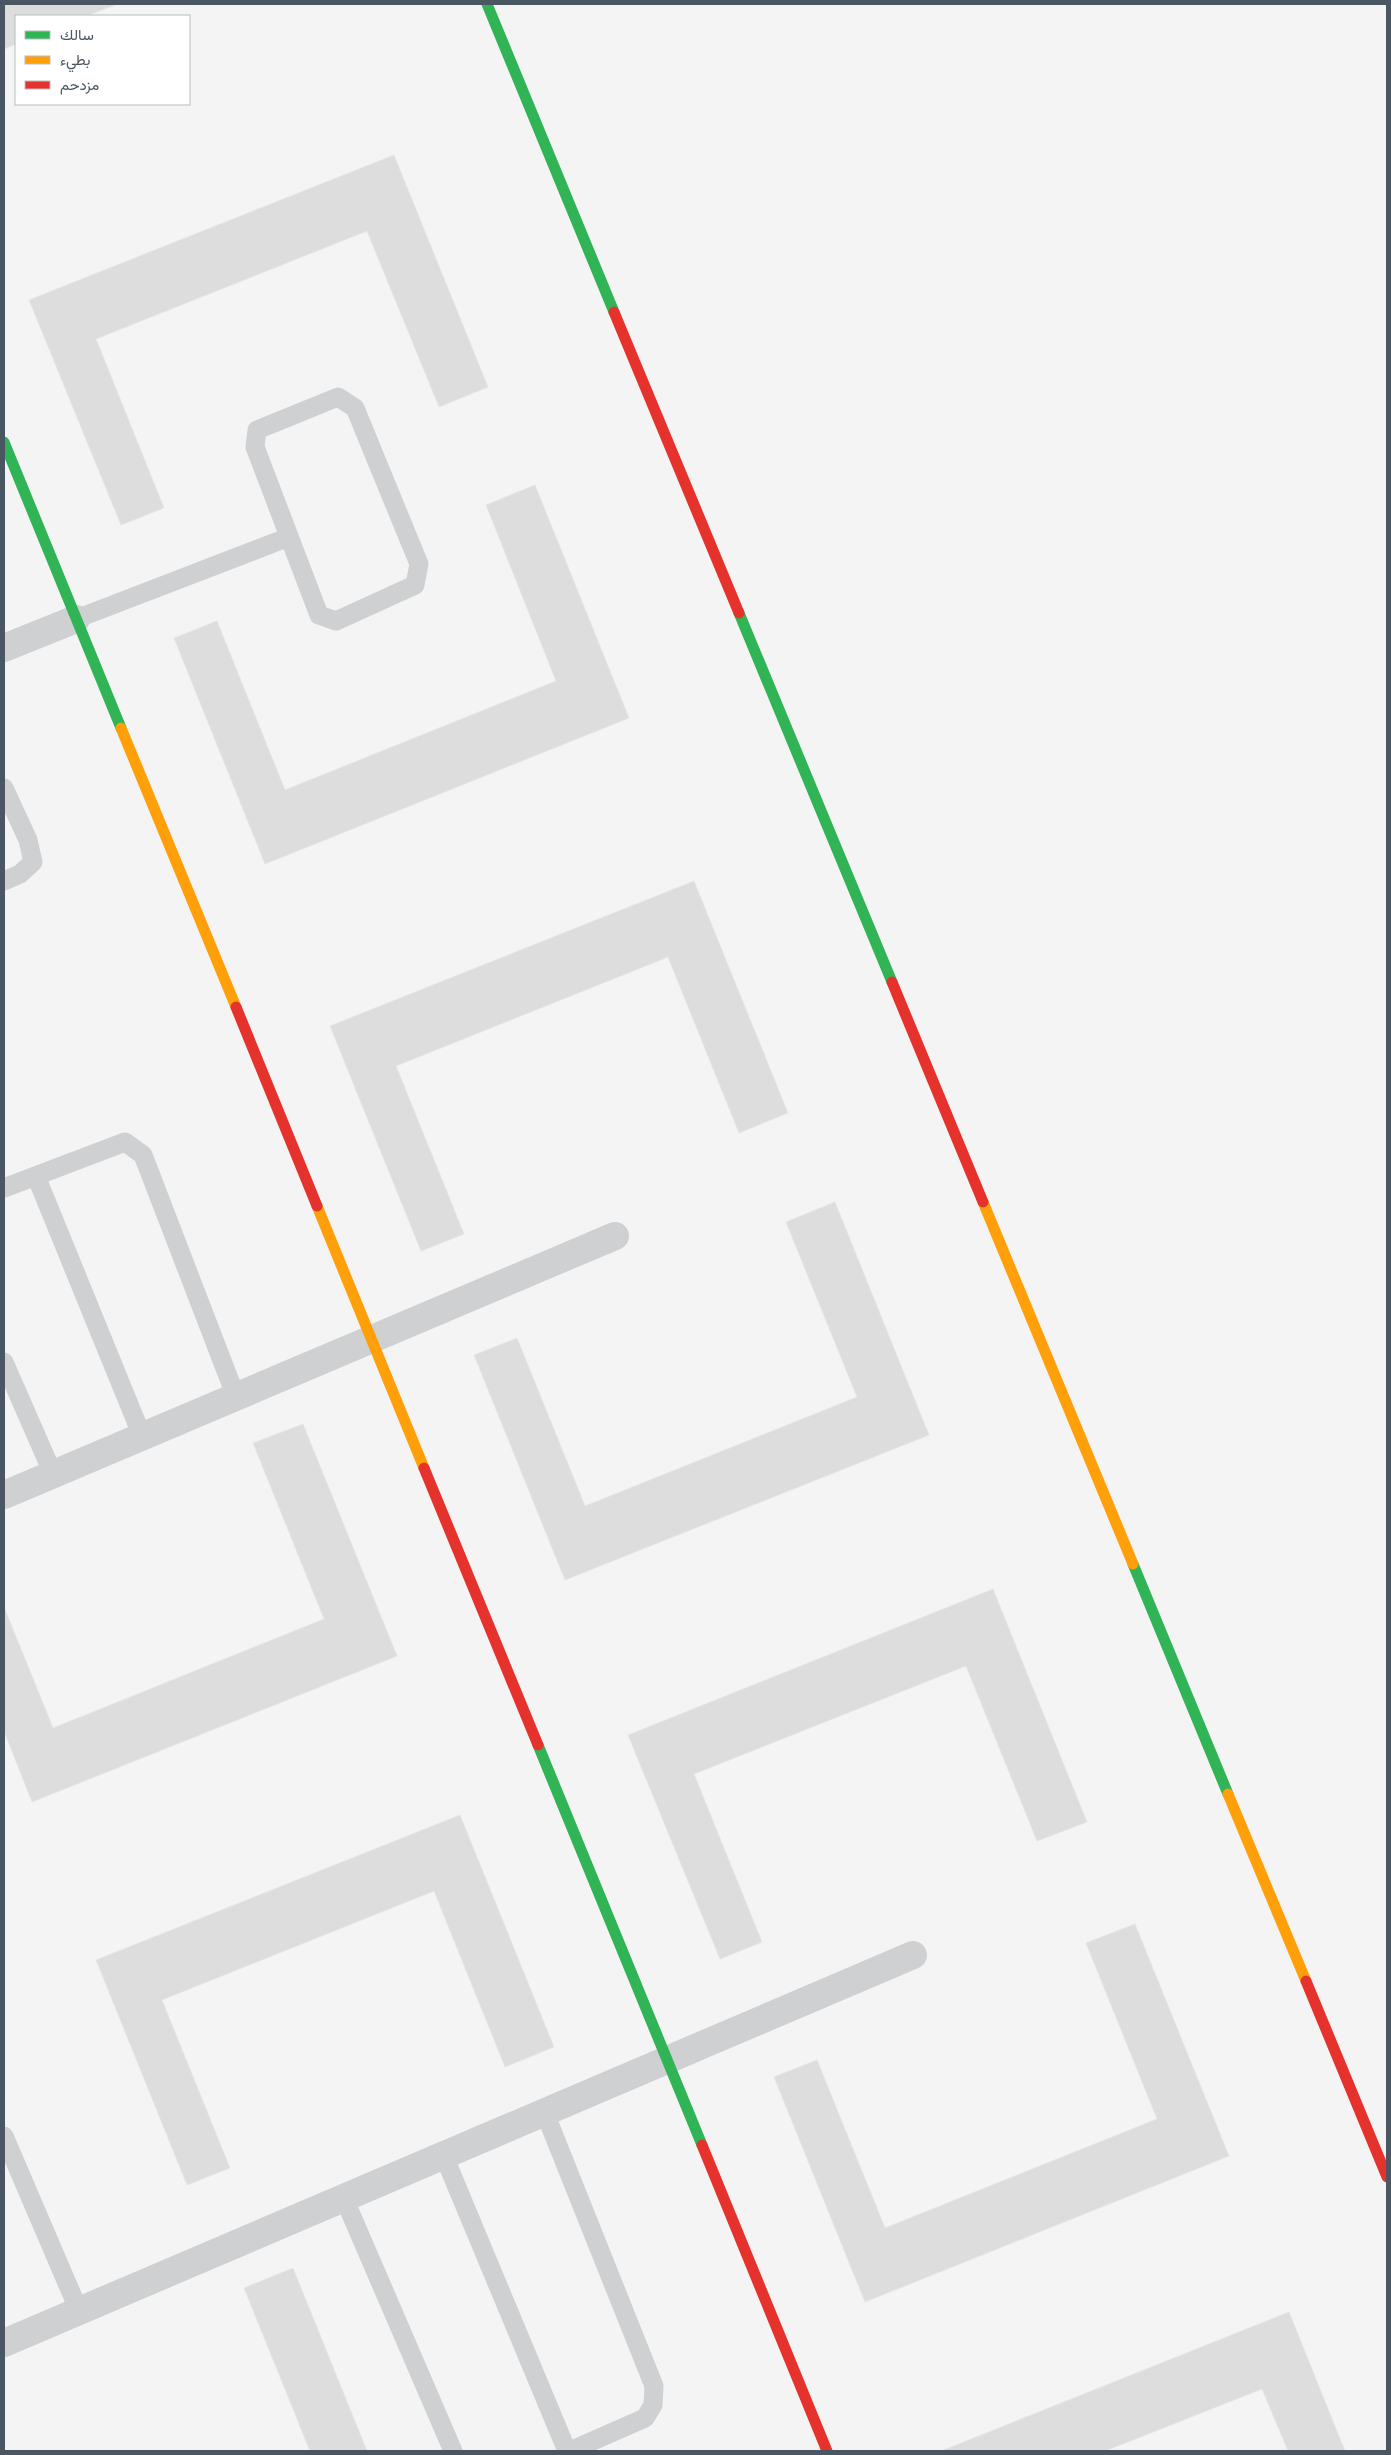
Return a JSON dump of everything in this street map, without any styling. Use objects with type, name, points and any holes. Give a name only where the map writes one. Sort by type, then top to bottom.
[{"type":"street","points":[[487,4],[1387,2177]]},
{"type":"street","points":[[4,442],[827,2451]]},
{"type":"street","points":[[4,648],[76,619]]},
{"type":"street","points":[[4,1495],[615,1236]]},
{"type":"street","points":[[4,2343],[667,2062],[913,1955]]},
{"type":"lane","points":[[338,396],[356,408],[419,564],[415,585],[336,622],[319,615],[289,538],[255,446],[257,430],[338,396]]},
{"type":"lane","points":[[76,619],[289,538]]},
{"type":"lane","points":[[4,788],[28,840],[33,862],[20,874],[4,881]]},
{"type":"lane","points":[[4,1188],[126,1142],[143,1155],[236,1396]]},
{"type":"lane","points":[[36,1176],[142,1436]]},
{"type":"lane","points":[[4,1362],[54,1474]]},
{"type":"lane","points":[[444,2156],[569,2451],[645,2418],[653,2405],[654,2386],[545,2113]]},
{"type":"lane","points":[[4,2136],[79,2311]]},
{"type":"lane","points":[[344,2198],[453,2451]]},
{"type":"building","points":[[4,4],[118,4],[89,15],[15,15],[15,44],[4,49]]},
{"type":"building","points":[[394,155],[488,387],[439,407],[367,231],[96,339],[164,508],[121,525],[29,300]]},
{"type":"building","points":[[535,485],[629,718],[265,864],[174,638],[217,621],[285,790],[556,681],[486,505]]},
{"type":"building","points":[[694,881],[788,1113],[739,1133],[668,957],[396,1066],[464,1234],[421,1251],[330,1026]]},
{"type":"building","points":[[835,1202],[929,1435],[565,1580],[474,1355],[517,1338],[585,1506],[857,1397],[786,1222]]},
{"type":"building","points":[[303,1424],[397,1656],[32,1802],[4,1731],[4,1607],[53,1728],[324,1619],[253,1443]]},
{"type":"building","points":[[993,1589],[1087,1822],[1037,1841],[966,1666],[694,1774],[762,1942],[720,1959],[628,1735]]},
{"type":"building","points":[[460,1815],[554,2047],[505,2067],[434,1891],[162,2000],[230,2168],[187,2185],[96,1960]]},
{"type":"building","points":[[1135,1924],[1229,2156],[865,2302],[774,2077],[817,2060],[885,2228],[1157,2119],[1086,1943]]},
{"type":"building","points":[[293,2268],[367,2451],[310,2451],[244,2288]]},
{"type":"building","points":[[1289,2312],[1345,2451],[1288,2451],[1262,2389],[1105,2451],[941,2451]]},
{"type":"traffic: fast","points":[[487,4],[614,312]]},
{"type":"traffic: fast","points":[[4,442],[121,728]]},
{"type":"traffic: fast","points":[[739,613],[892,982]]},
{"type":"traffic: fast","points":[[1133,1564],[1228,1794]]},
{"type":"traffic: fast","points":[[538,1745],[702,2145]]},
{"type":"traffic: slow","points":[[121,728],[236,1007]]},
{"type":"traffic: slow","points":[[983,1202],[1133,1564]]},
{"type":"traffic: slow","points":[[317,1206],[424,1468]]},
{"type":"traffic: slow","points":[[1228,1794],[1306,1981]]},
{"type":"traffic: jam","points":[[614,312],[739,613]]},
{"type":"traffic: jam","points":[[892,982],[983,1202]]},
{"type":"traffic: jam","points":[[236,1007],[317,1206]]},
{"type":"traffic: jam","points":[[424,1468],[538,1745]]},
{"type":"traffic: jam","points":[[1306,1981],[1387,2177]]},
{"type":"traffic: jam","points":[[702,2145],[827,2451]]}]
